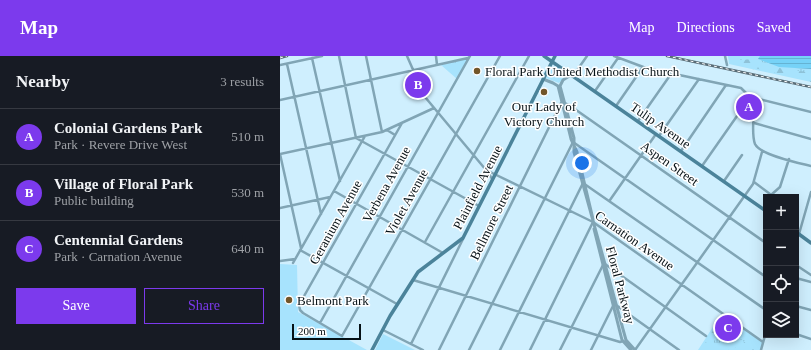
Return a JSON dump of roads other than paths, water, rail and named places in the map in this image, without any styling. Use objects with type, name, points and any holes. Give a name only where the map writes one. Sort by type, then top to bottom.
[{"type":"main road","name":"Tulip Avenue","points":[[544,56],[763,209]]},
{"type":"main road","name":"Plainfield Avenue","points":[[372,350],[397,304],[421,269],[455,245],[464,236],[555,56]]},
{"type":"main road","points":[[799,234],[811,243]]},
{"type":"street","points":[[280,65],[322,56]]},
{"type":"street","points":[[339,56],[356,138]]},
{"type":"street","points":[[366,56],[382,132]]},
{"type":"street","name":"Carnation Avenue","points":[[407,56],[425,97],[474,155],[492,179]]},
{"type":"street","points":[[436,56],[438,65]]},
{"type":"street","name":"Violet Avenue","points":[[320,323],[342,336],[500,56]]},
{"type":"street","points":[[425,242],[529,56]]},
{"type":"street","points":[[543,79],[553,82],[559,86],[565,77],[573,76],[587,56]]},
{"type":"street","points":[[725,56],[727,65]]},
{"type":"street","points":[[280,100],[469,57]]},
{"type":"street","name":"Verbena Avenue","points":[[320,323],[469,57]]},
{"type":"street","points":[[595,91],[616,57],[642,67],[742,88],[755,98],[811,112]]},
{"type":"street","points":[[312,58],[340,181]]},
{"type":"street","points":[[287,64],[320,214]]},
{"type":"street","points":[[616,106],[642,67]]},
{"type":"street","points":[[638,121],[671,74]]},
{"type":"street","points":[[610,201],[641,156],[699,80]]},
{"type":"street","points":[[681,151],[726,85]]},
{"type":"street","name":"Floral Parkway","points":[[559,86],[623,341],[631,350]]},
{"type":"street","points":[[702,166],[751,96]]},
{"type":"street","points":[[755,98],[754,142],[762,152],[811,166]]},
{"type":"street","name":"Aspen Street","points":[[563,103],[763,241]]},
{"type":"street","name":"Bellmore Street","points":[[439,350],[563,103]]},
{"type":"street","points":[[397,304],[323,263],[301,249],[280,154],[382,132],[434,108]]},
{"type":"street","name":"Geranium Avenue","points":[[320,323],[303,313],[299,308],[356,203],[402,123]]},
{"type":"street","points":[[754,123],[811,139]]},
{"type":"street","points":[[386,130],[395,135]]},
{"type":"street","points":[[293,263],[365,136]]},
{"type":"street","points":[[356,138],[479,206]]},
{"type":"street","points":[[469,350],[573,142],[763,275]]},
{"type":"street","points":[[635,350],[754,182],[762,152]]},
{"type":"street","points":[[724,181],[742,155]]},
{"type":"street","points":[[774,194],[780,187],[789,160]]},
{"type":"street","name":"Carnation Avenue","points":[[486,170],[593,222],[763,342]]},
{"type":"street","points":[[754,182],[769,194]]},
{"type":"street","points":[[500,350],[583,183],[763,308]]},
{"type":"street","points":[[334,191],[444,253]]},
{"type":"street","points":[[799,230],[811,192]]},
{"type":"street","points":[[280,208],[330,197]]},
{"type":"street","points":[[530,350],[593,222]]},
{"type":"street","points":[[411,344],[464,236]]},
{"type":"street","points":[[455,245],[457,251]]},
{"type":"street","points":[[280,261],[296,258]]},
{"type":"street","points":[[604,264],[706,336]]},
{"type":"street","name":"Floral Parkway","points":[[560,350],[604,264]]},
{"type":"street","points":[[797,266],[811,276]]},
{"type":"street","points":[[799,279],[811,282]]},
{"type":"street","points":[[413,280],[572,328],[623,341]]},
{"type":"street","points":[[590,350],[614,305],[679,350]]},
{"type":"street","points":[[799,307],[811,310]]},
{"type":"street","points":[[382,330],[423,350]]},
{"type":"street","points":[[799,335],[811,339]]},
{"type":"street","points":[[761,350],[764,338]]},
{"type":"street","name":"Floral Parkway","points":[[623,341],[635,350]]},
{"type":"railway","points":[[280,58],[287,56]]},
{"type":"railway","points":[[667,56],[811,87]]},
{"type":"place","name":"Floral Park United Methodist Church","points":[[477,71]]},
{"type":"place","name":"Village of Floral Park","points":[[418,85]]},
{"type":"place","name":"Our Lady of Victory Church","points":[[544,92]]},
{"type":"place","name":"Colonial Gardens Park","points":[[749,107]]},
{"type":"place","name":"Belmont Park","points":[[289,300]]},
{"type":"place","name":"Centennial Gardens","points":[[728,328]]}]
